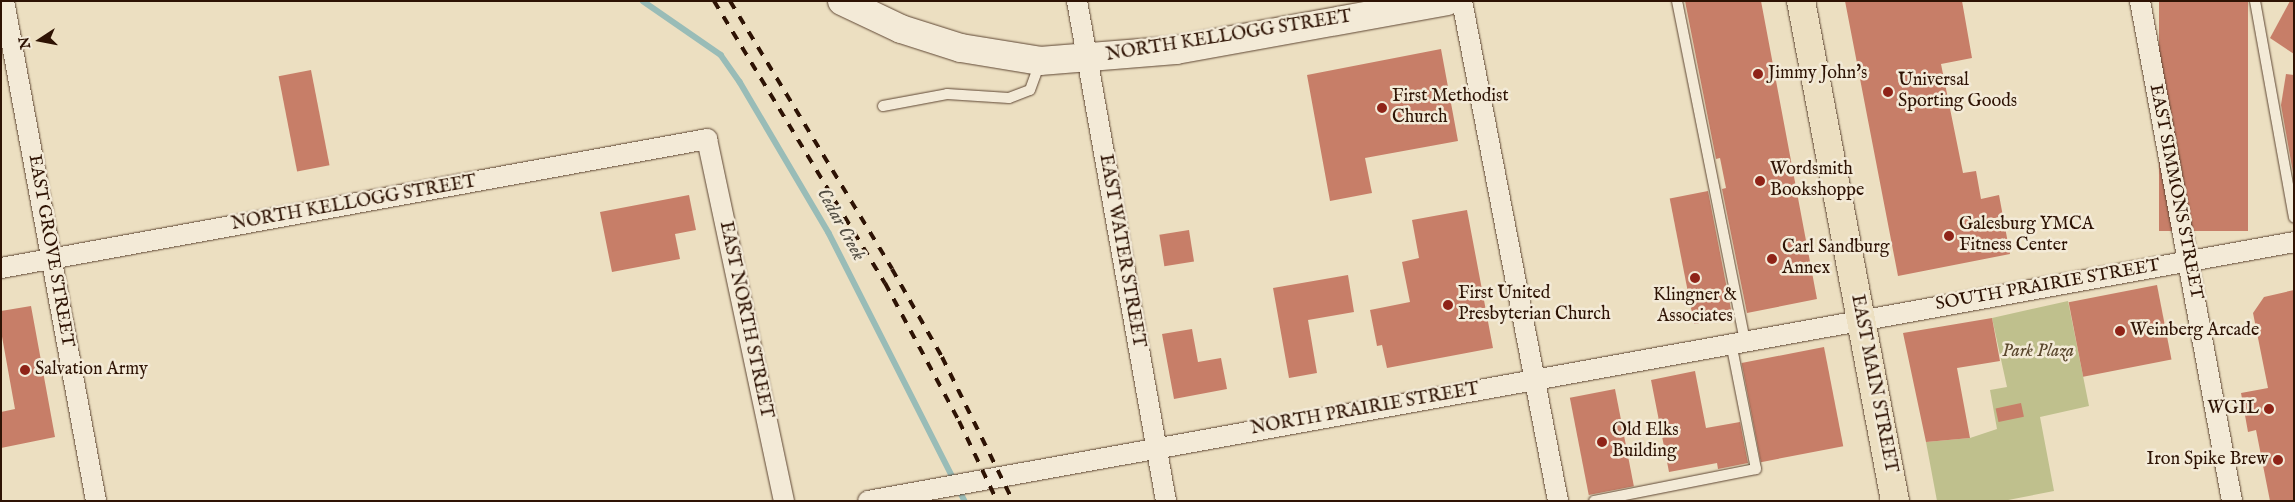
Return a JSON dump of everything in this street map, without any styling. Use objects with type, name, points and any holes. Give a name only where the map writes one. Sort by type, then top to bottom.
[{"type":"main road","name":"NORTH KELLOGG STREET","points":[[842,1],[901,28],[961,48],[1040,61],[1088,59],[1176,50],[1447,1]]},
{"type":"main road","name":"EAST MAIN STREET","points":[[1801,1],[1895,501]]},
{"type":"street","name":"EAST GROVE STREET","points":[[4,1],[96,501]]},
{"type":"street","name":"EAST WATER STREET","points":[[1077,1],[1166,501]]},
{"type":"street","points":[[1462,1],[1558,501]]},
{"type":"street","name":"EAST SIMMONS STREET","points":[[2140,1],[2232,501]]},
{"type":"street","name":"NORTH KELLOGG STREET","points":[[1,268],[707,139]]},
{"type":"street","name":"EAST NORTH STREET","points":[[707,139],[784,501]]},
{"type":"street","name":"SOUTH PRAIRIE STREET","points":[[1861,318],[2294,242]]},
{"type":"street","name":"NORTH PRAIRIE STREET","points":[[868,501],[1535,380],[1861,318]]},
{"type":"lane","points":[[1594,501],[1756,469],[1738,342],[1677,1]]},
{"type":"lane","points":[[2255,1],[2294,218]]},
{"type":"lane","points":[[883,106],[947,94],[1009,98],[1030,90],[1040,61]]},
{"type":"green space","name":"Park Plaza","points":[[2068,301],[2089,406],[2040,417],[2054,491],[2003,501],[1937,501],[1926,442],[1970,438],[1997,429],[1990,390],[2007,387],[1992,318]]},
{"type":"building","points":[[1685,1],[1761,1],[1817,299],[1747,313],[1722,189],[1726,188],[1720,158],[1716,159]]},
{"type":"building","points":[[1845,1],[1962,1],[1972,58],[1941,64],[1963,173],[1976,171],[1981,199],[1999,195],[2010,254],[1898,276]]},
{"type":"building","points":[[2159,1],[2248,1],[2248,231],[2159,231]]},
{"type":"building","points":[[2290,1],[2294,1],[2294,54],[2270,38]]},
{"type":"building","name":"First Methodist Church","points":[[1441,49],[1458,141],[1365,158],[1372,193],[1330,201],[1307,75]]},
{"type":"building","points":[[311,70],[330,165],[297,172],[279,76]]},
{"type":"building","points":[[2286,74],[2294,75],[2294,178],[2281,105]]},
{"type":"building","points":[[1708,191],[1732,317],[1694,324],[1670,198]]},
{"type":"building","points":[[689,195],[696,230],[675,234],[680,259],[612,272],[600,212]]},
{"type":"building","name":"First United Presbyterian Church","points":[[1467,210],[1493,348],[1387,368],[1382,345],[1377,346],[1370,310],[1410,302],[1402,262],[1419,258],[1412,220]]},
{"type":"building","points":[[1189,230],[1194,262],[1164,266],[1159,235]]},
{"type":"building","points":[[1348,275],[1354,312],[1308,320],[1317,373],[1289,378],[1273,288]]},
{"type":"building","name":"Weinberg Arcade","points":[[2157,285],[2172,360],[2083,377],[2069,302]]},
{"type":"building","points":[[2294,290],[2294,501],[2270,501],[2256,430],[2248,432],[2241,393],[2268,388],[2253,313],[2264,297]]},
{"type":"building","name":"Salvation Army","points":[[31,306],[55,437],[1,448],[1,412],[15,409],[1,331],[1,311]]},
{"type":"building","points":[[1992,318],[2000,361],[1957,368],[1970,438],[1926,442],[1903,333]]},
{"type":"building","points":[[1192,329],[1198,362],[1221,358],[1227,389],[1174,399],[1162,334]]},
{"type":"building","points":[[1824,347],[1843,446],[1761,462],[1742,363]]},
{"type":"building","points":[[1695,371],[1706,428],[1740,422],[1748,463],[1718,469],[1717,463],[1669,472],[1651,380]]},
{"type":"building","name":"Old Elks Building","points":[[1615,389],[1634,486],[1589,495],[1570,398]]},
{"type":"building","points":[[2021,403],[2024,417],[1998,422],[1996,408]]},
{"type":"waterway","name":"Cedar Creek","points":[[643,1],[721,55],[740,82],[829,233],[965,501]]},
{"type":"railway","points":[[714,1],[885,283],[959,421],[997,501]]},
{"type":"railway","points":[[730,1],[892,269],[942,357],[1013,501]]},
{"type":"place","name":"Jimmy John's","points":[[1758,74]]},
{"type":"place","name":"Universal Sporting Goods","points":[[1888,92]]},
{"type":"place","name":"First Methodist Church","points":[[1382,108]]},
{"type":"place","name":"Wordsmith Bookshoppe","points":[[1760,181]]},
{"type":"place","name":"Galesburg YMCA Fitness Center","points":[[1949,236]]},
{"type":"place","name":"Carl Sandburg Annex","points":[[1772,259]]},
{"type":"place","name":"Klingner & Associates","points":[[1695,278]]},
{"type":"place","name":"First United Presbyterian Church","points":[[1448,305]]},
{"type":"place","name":"Weinberg Arcade","points":[[2120,331]]},
{"type":"place","name":"Salvation Army","points":[[25,370]]},
{"type":"place","name":"WGIL","points":[[2269,409]]},
{"type":"place","name":"Old Elks Building","points":[[1602,442]]},
{"type":"place","name":"Iron Spike Brew","points":[[2278,460]]}]
